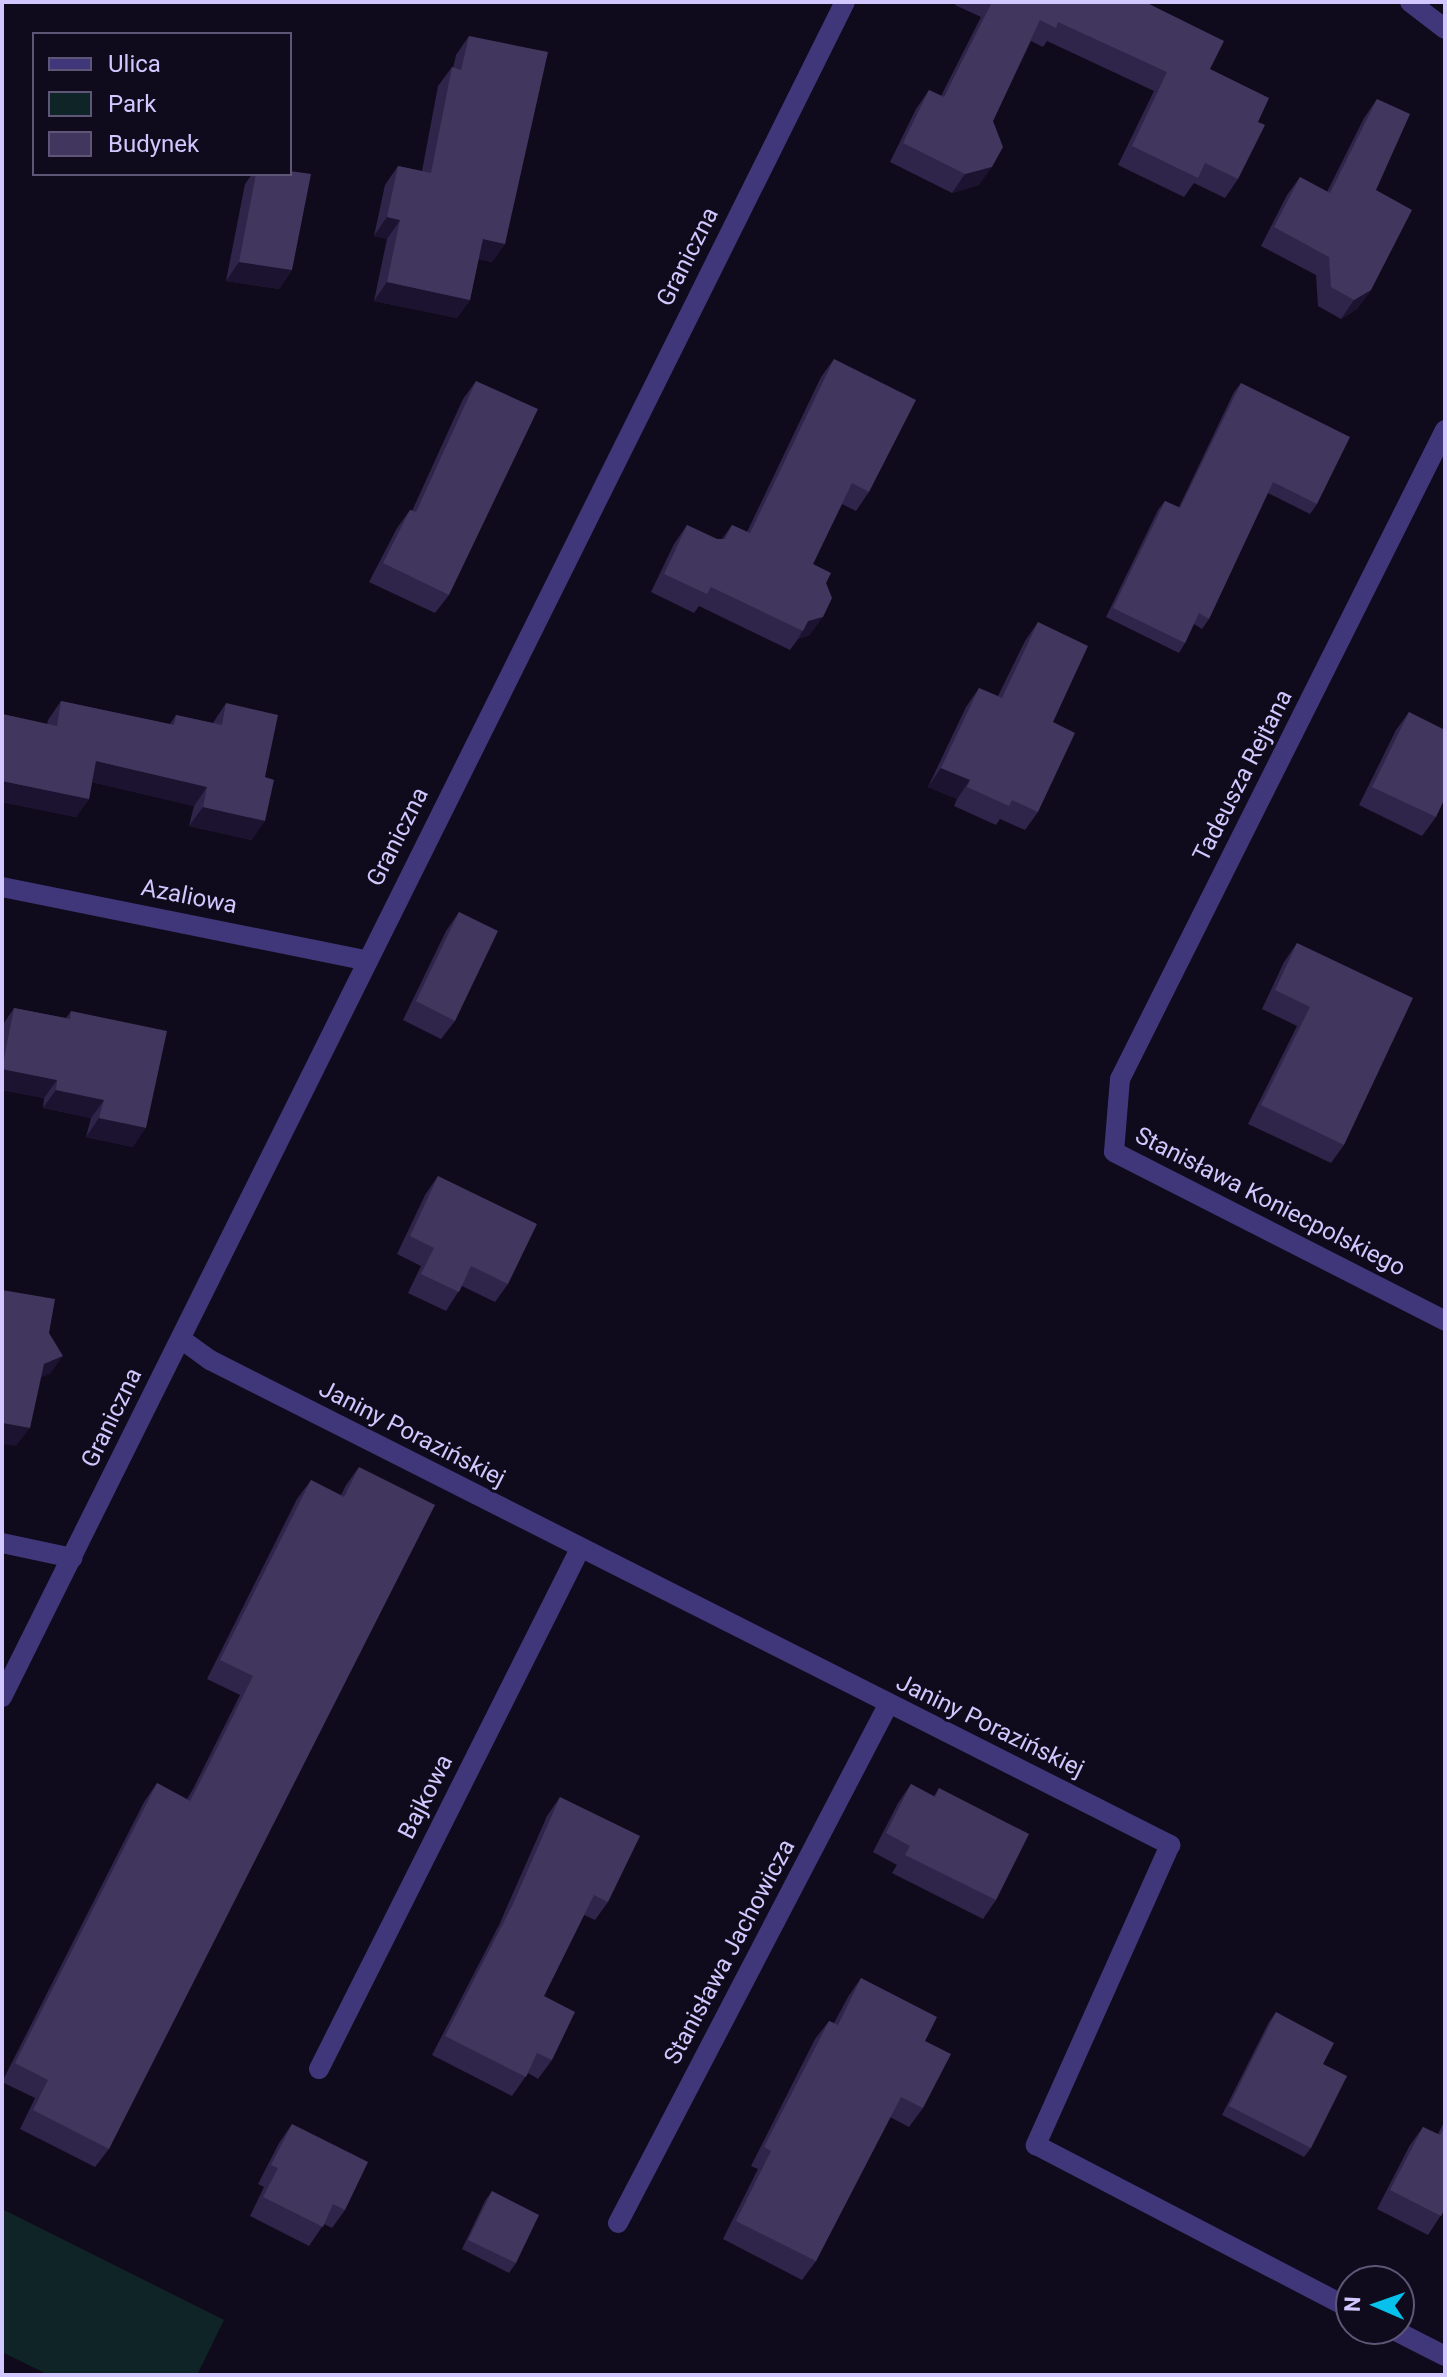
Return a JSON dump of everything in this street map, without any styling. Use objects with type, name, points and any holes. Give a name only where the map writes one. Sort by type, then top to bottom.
[{"type":"street","name":"Graniczna","points":[[2,1697],[365,960],[845,2]]},
{"type":"street","points":[[1410,2],[1445,29]]},
{"type":"street","name":"Tadeusza Rejtana","points":[[1114,1152],[1120,1079],[1445,430]]},
{"type":"street","name":"Azaliowa","points":[[2,887],[365,960]]},
{"type":"street","name":"Stanisława Koniecpolskiego","points":[[1114,1152],[1445,1321]]},
{"type":"street","name":"Janiny Porazińskiej","points":[[181,1339],[210,1360],[1170,1845],[1036,2145],[1335,2301]]},
{"type":"street","points":[[2,1543],[72,1558]]},
{"type":"street","name":"Bajkowa","points":[[319,2069],[580,1549]]},
{"type":"street","name":"Stanisława Jachowicza","points":[[618,2223],[888,1705]]},
{"type":"street","points":[[1415,2341],[1445,2356]]},
{"type":"green space","points":[[2,2209],[224,2320],[197,2375],[49,2375],[2,2352]]},
{"type":"building","points":[[992,2],[1145,2],[1224,41],[1210,69],[1269,98],[1258,122],[1265,125],[1238,179],[1205,163],[1198,178],[1132,146],[1167,72],[1058,22],[1056,28],[1040,20],[993,121],[1003,147],[992,167],[965,174],[903,143],[929,90],[944,97]]},
{"type":"building","points":[[469,36],[548,52],[505,244],[483,239],[470,300],[387,282],[400,220],[387,217],[398,166],[431,173],[452,67],[461,70]]},
{"type":"building","points":[[1377,99],[1410,114],[1376,190],[1412,210],[1371,290],[1354,300],[1331,287],[1329,257],[1274,227],[1300,177],[1330,193]]},
{"type":"building","points":[[292,171],[311,174],[292,270],[239,262],[256,176],[292,176]]},
{"type":"building","points":[[834,359],[916,400],[869,492],[852,483],[813,564],[831,573],[826,583],[832,598],[823,617],[808,621],[803,631],[711,587],[707,594],[664,574],[687,525],[717,539],[725,539],[732,525],[750,533]]},
{"type":"building","points":[[476,381],[538,409],[449,595],[383,563],[410,510],[416,512]]},
{"type":"building","points":[[1241,383],[1350,437],[1317,504],[1273,482],[1209,619],[1199,613],[1185,643],[1113,608],[1165,501],[1180,508]]},
{"type":"building","points":[[1038,622],[1088,646],[1053,722],[1075,733],[1038,812],[1012,800],[1009,806],[967,787],[970,780],[941,768],[979,688],[1002,698]]},
{"type":"building","points":[[61,701],[174,725],[176,715],[222,725],[226,703],[278,715],[265,777],[274,780],[265,821],[203,807],[207,787],[96,761],[89,799],[2,781],[2,714],[57,726]]},
{"type":"building","points":[[1409,712],[1445,730],[1445,798],[1436,817],[1372,787]]},
{"type":"building","points":[[459,912],[498,931],[455,1021],[416,1001]]},
{"type":"building","points":[[1297,943],[1413,998],[1344,1145],[1261,1105],[1310,1007],[1275,990]]},
{"type":"building","points":[[14,1008],[70,1019],[71,1011],[167,1031],[146,1128],[99,1118],[104,1100],[56,1090],[57,1080],[2,1069]]},
{"type":"building","points":[[438,1176],[537,1224],[508,1284],[471,1266],[459,1292],[421,1274],[434,1248],[410,1236]]},
{"type":"building","points":[[2,1290],[55,1299],[49,1333],[63,1356],[44,1364],[30,1428],[2,1423]]},
{"type":"building","points":[[359,1467],[435,1505],[109,2149],[33,2110],[48,2080],[15,2063],[157,1783],[190,1801],[206,1770],[253,1676],[220,1660],[311,1480],[344,1497]]},
{"type":"building","points":[[911,1784],[935,1797],[939,1788],[1029,1834],[996,1900],[905,1855],[910,1846],[886,1833]]},
{"type":"building","points":[[560,1797],[640,1836],[608,1902],[594,1895],[544,1996],[575,2012],[552,2060],[537,2053],[526,2077],[445,2036],[512,1906]]},
{"type":"building","points":[[861,1978],[937,2017],[925,2041],[951,2054],[923,2108],[901,2097],[816,2261],[736,2221],[771,2151],[764,2147],[829,2021],[838,2025]]},
{"type":"building","points":[[1276,2012],[1334,2043],[1323,2064],[1347,2076],[1311,2148],[1229,2106]]},
{"type":"building","points":[[292,2124],[368,2162],[345,2210],[333,2204],[323,2227],[263,2197],[278,2168],[271,2165]]},
{"type":"building","points":[[1445,2126],[1445,2209],[1441,2216],[1390,2190],[1423,2127],[1440,2135]]},
{"type":"building","points":[[492,2191],[539,2215],[516,2263],[468,2240]]}]
